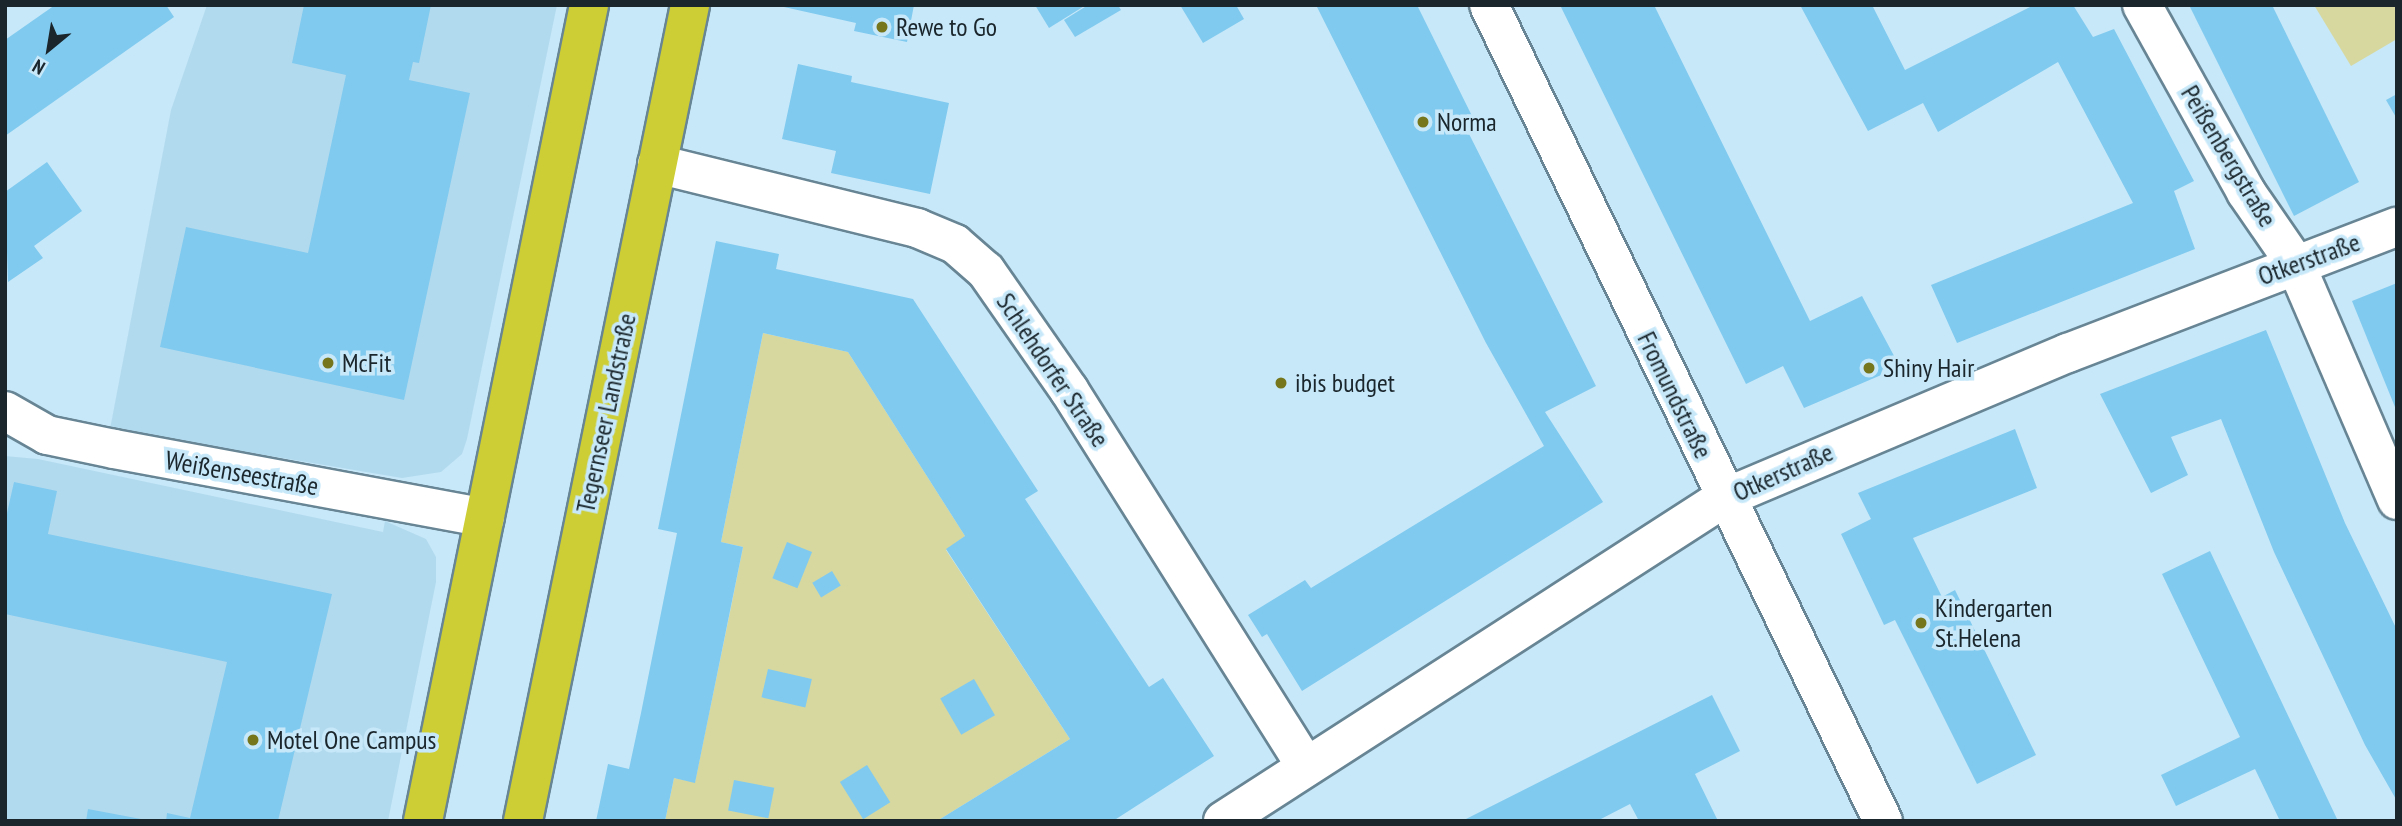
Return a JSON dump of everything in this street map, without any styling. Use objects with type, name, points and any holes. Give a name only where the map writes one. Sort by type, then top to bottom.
[{"type":"highway","points":[[423,821],[589,5]]},
{"type":"highway","name":"Tegernseer Landstraße","points":[[523,821],[690,5]]},
{"type":"street","name":"Fromundstraße","points":[[1489,5],[1724,498],[1883,821]]},
{"type":"street","name":"Peißenbergstraße","points":[[2142,5],[2246,192],[2295,263],[2397,500]]},
{"type":"street","name":"Schlehdorfer Straße","points":[[657,164],[917,228],[955,244],[986,271],[1069,390],[1306,767]]},
{"type":"street","name":"Otkerstraße","points":[[1223,821],[1724,498],[1961,397],[2295,263],[2397,227]]},
{"type":"street","name":"Weißenseestraße","points":[[5,411],[47,435],[74,441],[485,517]]},
{"type":"shaded area","points":[[207,5],[557,5],[467,439],[462,454],[441,472],[402,478],[110,429],[171,110]]},
{"type":"shaded area","points":[[5,456],[38,459],[383,532],[385,521],[426,539],[436,557],[436,582],[388,821],[5,821]]},
{"type":"green space","points":[[2314,5],[2397,5],[2397,39],[2351,66]]},
{"type":"green space","points":[[763,333],[848,352],[965,536],[946,550],[1070,739],[937,821],[665,821],[674,778],[695,782],[731,607],[743,547],[721,542]]},
{"type":"building","points":[[55,5],[166,5],[174,17],[5,136],[5,40]]},
{"type":"building","points":[[304,5],[431,5],[419,63],[413,62],[409,80],[470,93],[404,400],[160,347],[186,227],[308,253],[346,75],[292,63]]},
{"type":"building","name":"Rewe to Go","points":[[775,5],[914,5],[907,42],[854,31],[856,23]]},
{"type":"building","points":[[1035,5],[1086,5],[1049,28]]},
{"type":"building","points":[[1088,5],[1118,5],[1121,10],[1075,37],[1064,20]]},
{"type":"building","points":[[1180,5],[1236,5],[1244,19],[1203,43]]},
{"type":"building","points":[[1316,5],[1417,5],[1475,122],[1465,126],[1596,386],[1545,412],[1603,502],[1302,691],[1267,634],[1262,637],[1248,615],[1305,580],[1311,588],[1544,446],[1486,343]]},
{"type":"building","points":[[1560,5],[1654,5],[1810,321],[1862,296],[1900,367],[1804,408],[1783,366],[1746,384]]},
{"type":"building","points":[[1800,5],[1872,5],[1905,70],[2034,5],[2073,5],[2093,37],[2114,29],[2194,181],[2174,191],[2195,249],[1957,343],[1931,285],[2133,203],[2058,62],[1938,132],[1923,103],[1868,131]]},
{"type":"building","points":[[2189,5],[2272,5],[2359,182],[2294,216]]},
{"type":"building","points":[[798,64],[852,76],[851,82],[949,103],[930,194],[831,173],[836,151],[782,139]]},
{"type":"building","points":[[2397,94],[2397,119],[2386,100]]},
{"type":"building","points":[[47,162],[82,211],[34,246],[43,258],[8,282],[5,192]]},
{"type":"building","points":[[716,241],[779,254],[776,269],[913,299],[1038,491],[1025,499],[1149,687],[1163,678],[1214,756],[1113,821],[937,821],[1070,739],[946,549],[965,536],[848,352],[763,333],[721,542],[743,547],[695,783],[674,778],[665,821],[596,821],[608,764],[629,769],[641,713],[677,533],[658,529]]},
{"type":"building","points":[[2397,283],[2397,412],[2352,301]]},
{"type":"building","points":[[2266,330],[2345,523],[2397,630],[2397,801],[2365,745],[2274,552],[2221,419],[2171,437],[2188,475],[2151,493],[2100,394]]},
{"type":"building","points":[[2015,429],[2037,488],[1913,538],[1942,597],[1955,590],[2036,755],[1977,784],[1895,620],[1884,625],[1841,534],[1871,519],[1858,493]]},
{"type":"building","points":[[14,482],[57,491],[48,534],[332,594],[278,821],[166,821],[167,813],[190,818],[227,662],[5,614],[5,522]]},
{"type":"building","points":[[787,542],[812,552],[797,588],[772,578]]},
{"type":"building","points":[[2210,551],[2338,821],[2280,821],[2255,769],[2176,806],[2161,775],[2240,737],[2162,574]]},
{"type":"building","points":[[832,571],[841,586],[821,597],[812,583]]},
{"type":"building","points":[[768,669],[812,679],[805,707],[761,697]]},
{"type":"building","points":[[974,679],[995,715],[961,735],[940,698]]},
{"type":"building","points":[[1712,695],[1740,751],[1695,774],[1718,821],[1639,821],[1630,804],[1597,821],[1462,821]]},
{"type":"building","points":[[867,765],[890,802],[863,819],[840,782]]},
{"type":"building","points":[[734,780],[774,788],[768,818],[728,810]]},
{"type":"building","points":[[88,809],[141,819],[141,821],[86,821]]},
{"type":"place","name":"Rewe to Go","points":[[882,27]]},
{"type":"place","name":"Norma","points":[[1423,122]]},
{"type":"place","name":"McFit","points":[[328,363]]},
{"type":"place","name":"Shiny Hair","points":[[1869,368]]},
{"type":"place","name":"ibis budget","points":[[1281,383]]},
{"type":"place","name":"Kindergarten St.Helena","points":[[1921,623]]},
{"type":"place","name":"Motel One Campus","points":[[253,740]]}]
